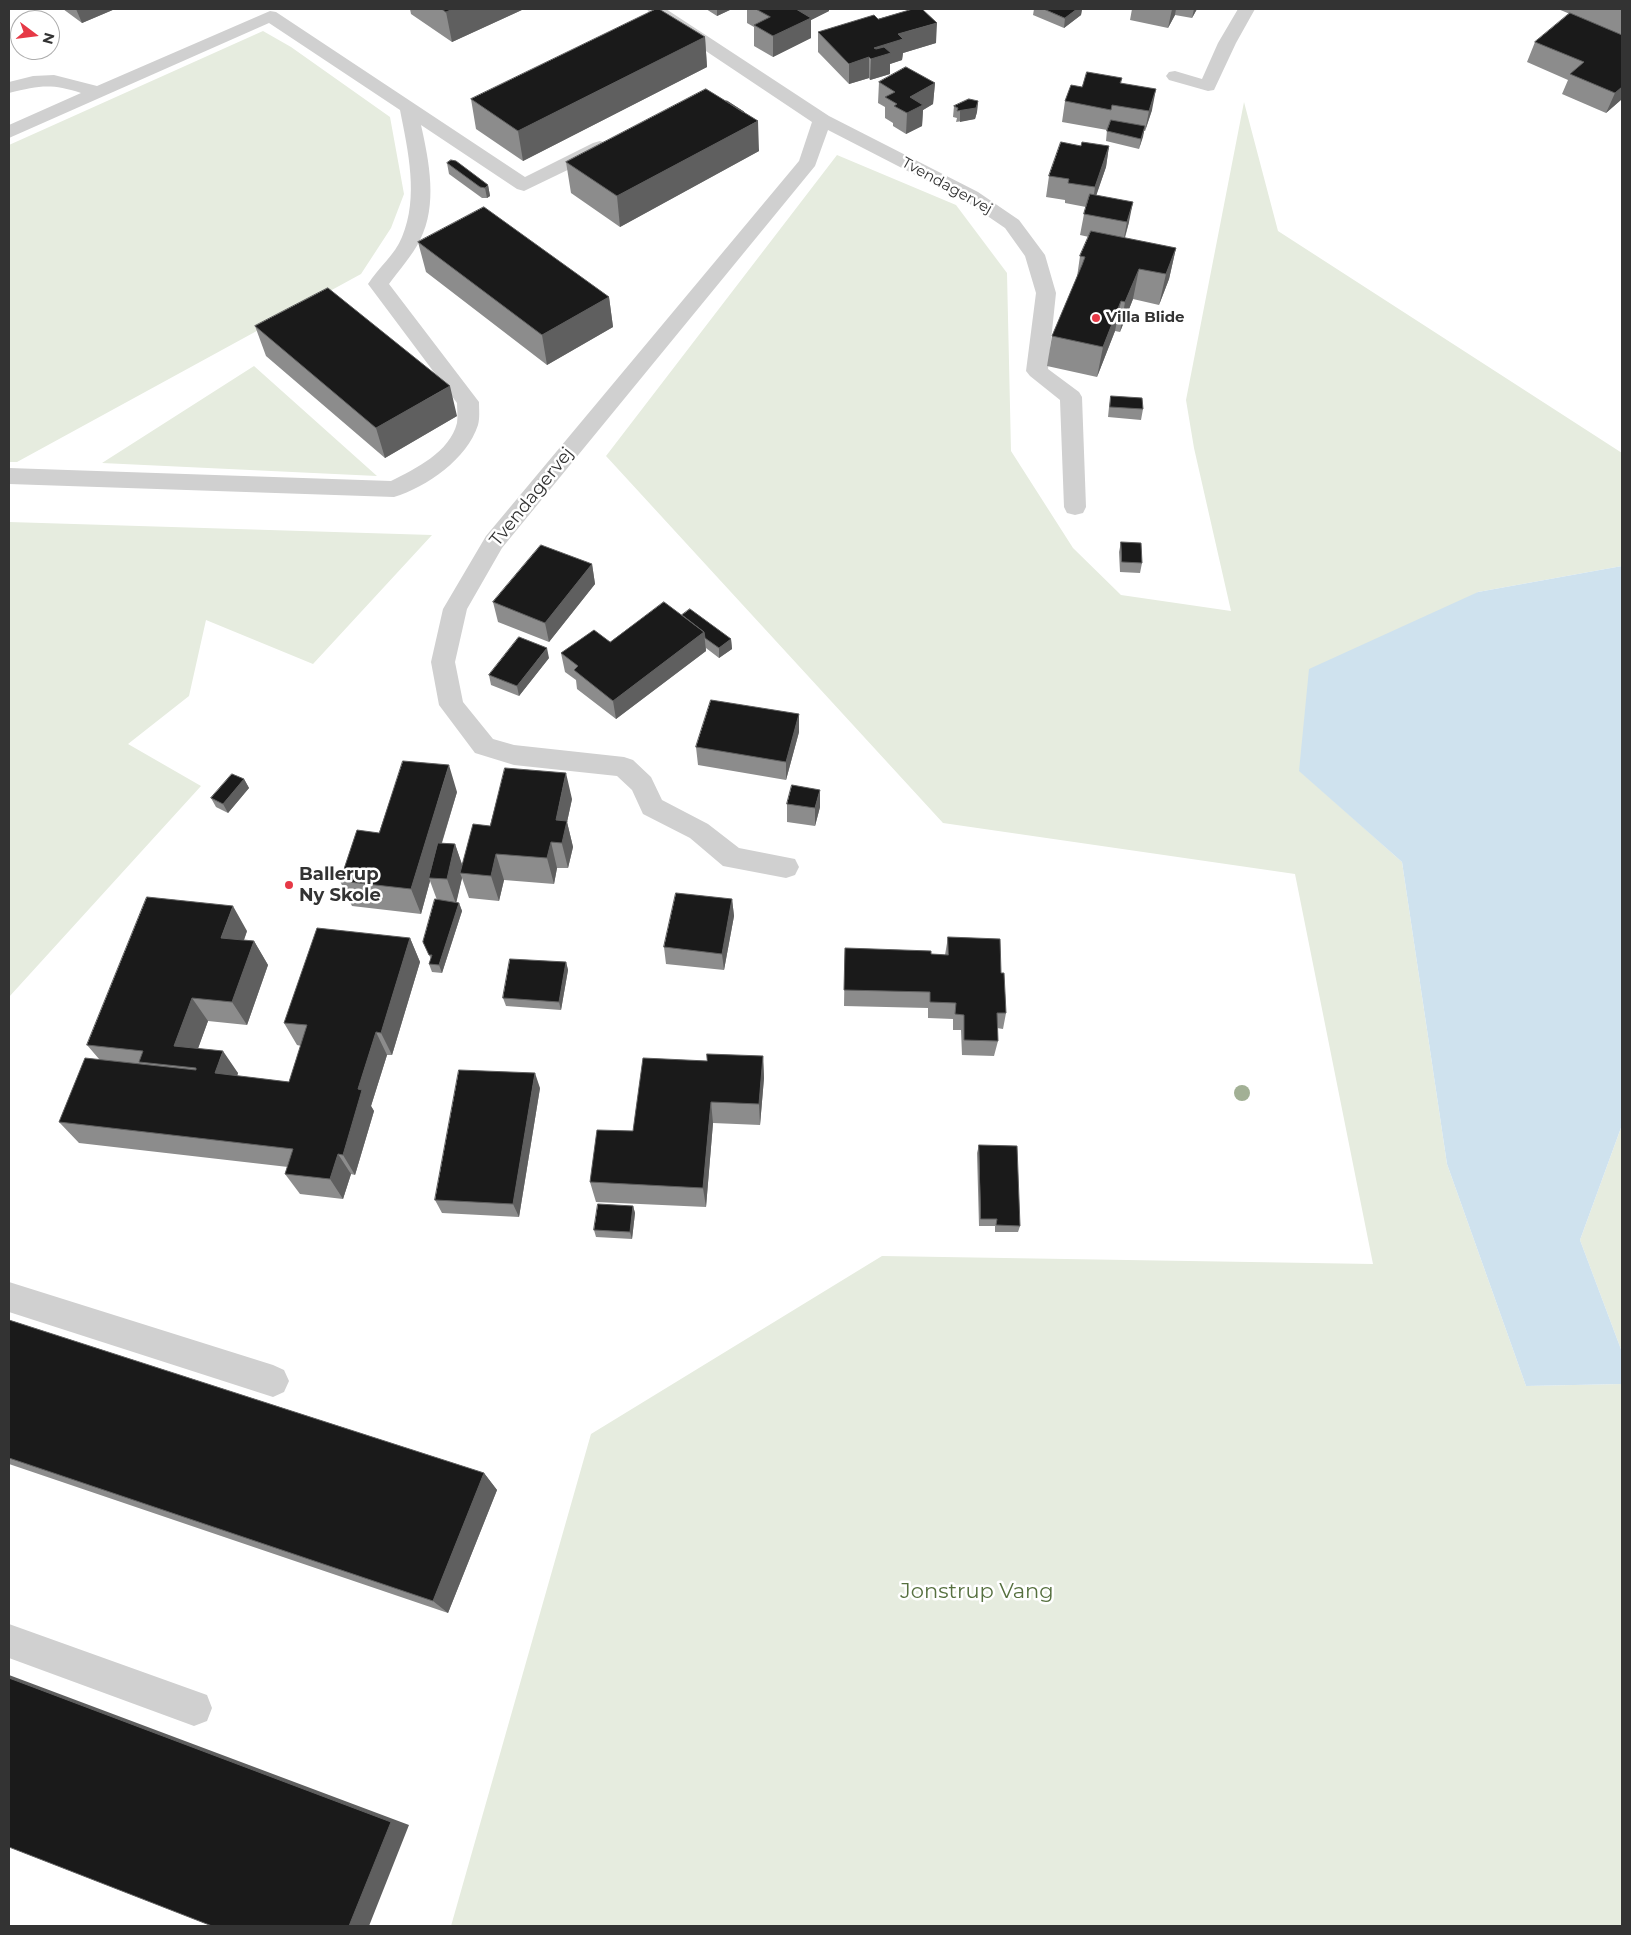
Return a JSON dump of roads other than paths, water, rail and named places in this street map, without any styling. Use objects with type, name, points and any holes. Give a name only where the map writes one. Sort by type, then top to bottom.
[{"type":"street","name":"Tvendagervej","points":[[655,9],[822,120],[971,196],[1012,224],[1035,255],[1046,293],[1037,371],[1071,397],[1075,507]]},
{"type":"street","points":[[1174,76],[1208,86],[1227,43],[1246,9]]},
{"type":"street","points":[[9,132],[98,93],[265,12],[524,185],[619,138]]},
{"type":"street","points":[[9,88],[34,81],[56,80],[98,93]]},
{"type":"street","points":[[9,476],[394,489],[425,473],[452,452],[467,425],[468,402],[378,284],[411,238],[422,198],[420,162],[409,108]]},
{"type":"street","name":"Tvendagervej","points":[[786,867],[732,858],[699,831],[652,808],[642,784],[624,767],[514,755],[484,746],[451,705],[444,662],[456,608],[494,542],[808,162],[822,120]]},
{"type":"street","points":[[9,1297],[273,1382]]},
{"type":"street","points":[[9,1641],[194,1708]]},
{"type":"water","points":[[1622,566],[1622,1125],[1580,1240],[1622,1352],[1622,1384],[1526,1386],[1447,1164],[1402,862],[1299,771],[1309,669],[1478,592]]},
{"type":"place","name":"Villa Blide","points":[[1096,318]]},
{"type":"place","name":"Ballerup Ny Skole","points":[[289,885]]},
{"type":"park label","name":"Jonstrup Vang","points":[[977,1592]]}]
